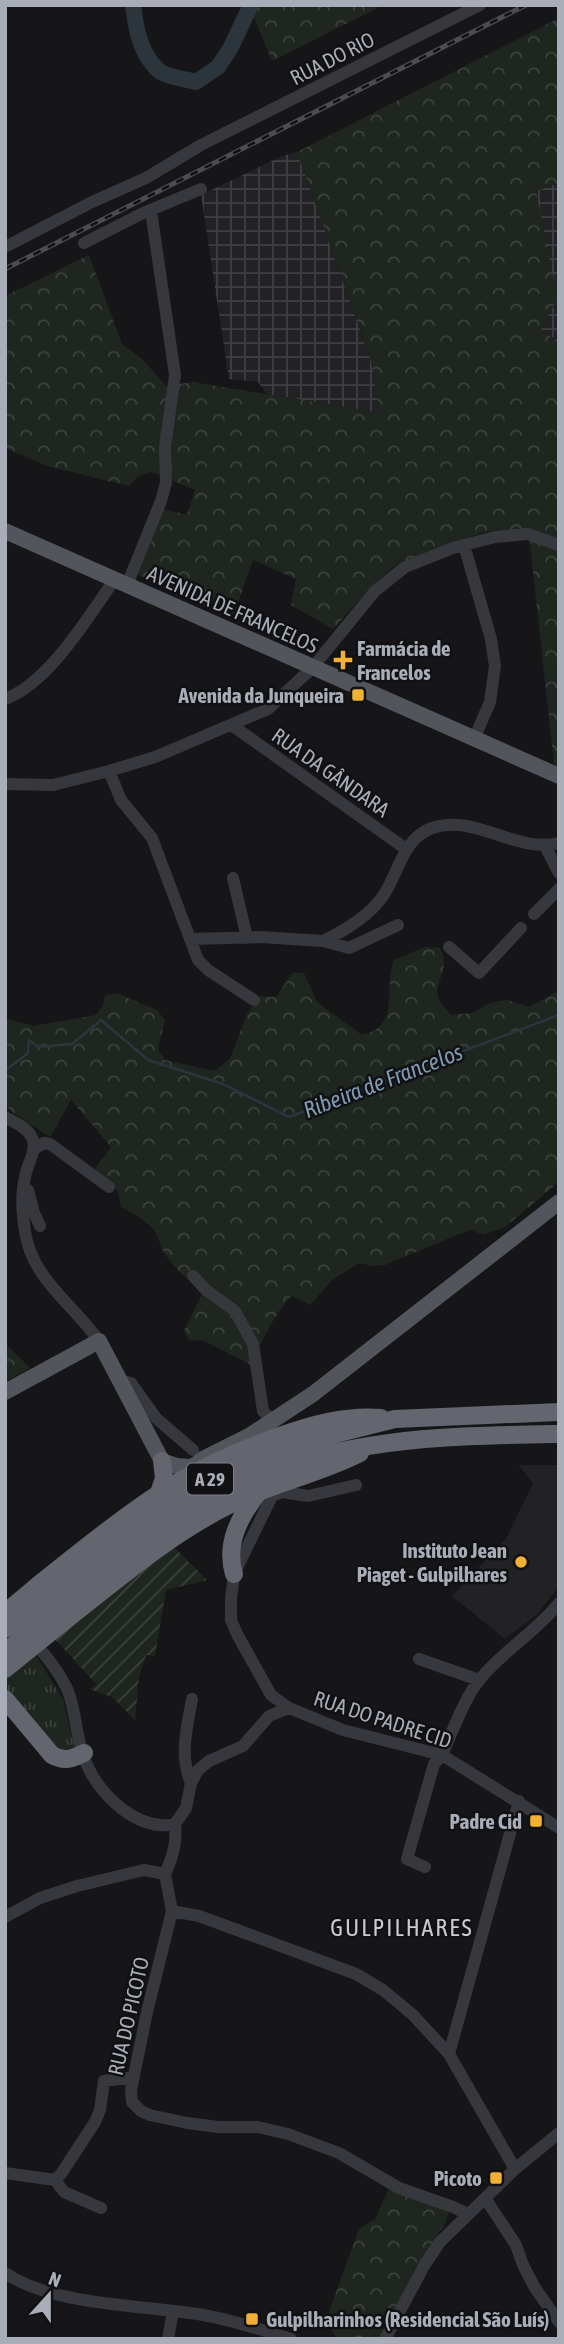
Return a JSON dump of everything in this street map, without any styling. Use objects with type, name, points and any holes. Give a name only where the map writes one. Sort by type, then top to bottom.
[{"type":"highway","name":"A 29","points":[[5,1669],[122,1519],[188,1476],[243,1450],[302,1428],[356,1416],[395,1419],[559,1412]]},
{"type":"highway","name":"A 29","points":[[5,1652],[130,1531],[206,1481],[299,1443],[395,1419]]},
{"type":"highway","name":"A 29","points":[[5,1613],[58,1598],[225,1491],[303,1461],[332,1452],[435,1437],[559,1434]]},
{"type":"highway","name":"A 29","points":[[5,1629],[58,1598],[167,1542],[218,1510],[258,1491],[340,1463],[376,1444]]},
{"type":"highway","points":[[159,1493],[164,1478],[162,1461]]},
{"type":"highway","points":[[234,1574],[230,1554],[234,1535],[244,1511],[258,1491]]},
{"type":"highway","points":[[5,1699],[52,1755],[60,1760],[85,1758]]},
{"type":"highway","points":[[5,1708],[49,1759],[69,1766],[85,1758]]},
{"type":"main road","name":"AVENIDA DE FRANCELOS","points":[[5,531],[559,776]]},
{"type":"main road","points":[[154,1444],[175,1458],[198,1455],[249,1436],[313,1394],[559,1202]]},
{"type":"main road","points":[[5,1392],[99,1341],[162,1461],[190,1467],[198,1455]]},
{"type":"street","name":"RUA DO RIO","points":[[5,247],[92,202],[146,178],[201,145],[480,5]]},
{"type":"street","points":[[85,243],[143,213],[201,189]]},
{"type":"street","points":[[5,699],[14,696],[45,672],[121,582],[161,501],[166,483],[164,447],[175,375],[151,211]]},
{"type":"street","points":[[5,784],[53,785],[109,771],[155,757],[268,709],[313,667],[375,591],[405,567],[464,545],[495,537],[528,534],[559,545]]},
{"type":"street","points":[[464,545],[491,639],[495,666],[490,702],[474,739]]},
{"type":"street","name":"RUA DA GÂNDARA","points":[[233,726],[407,849]]},
{"type":"street","points":[[109,771],[121,800],[152,838],[198,960],[208,970],[254,1000]]},
{"type":"street","points":[[323,941],[371,910],[384,895],[407,849],[432,829],[449,825],[469,827],[545,846],[559,843]]},
{"type":"street","points":[[545,846],[559,873]]},
{"type":"street","points":[[233,878],[247,938]]},
{"type":"street","points":[[534,915],[559,889]]},
{"type":"street","points":[[190,939],[261,937],[323,941],[349,948],[398,926]]},
{"type":"street","points":[[449,947],[479,973],[521,928]]},
{"type":"street","points":[[5,1117],[33,1138],[34,1149],[25,1177],[23,1206],[25,1234],[34,1261],[57,1294],[90,1327],[99,1341]]},
{"type":"street","points":[[34,1149],[44,1143],[50,1144],[109,1187]]},
{"type":"street","points":[[25,1177],[40,1226]]},
{"type":"street","points":[[192,1276],[235,1311],[253,1344],[263,1410],[272,1421]]},
{"type":"street","points":[[120,1381],[131,1383],[156,1418],[198,1455]]},
{"type":"street","points":[[234,1574],[272,1496],[282,1492],[308,1496],[356,1485]]},
{"type":"street","name":"RUA DO PADRE CID","points":[[234,1574],[231,1620],[271,1695],[289,1708],[361,1736],[392,1741],[442,1755],[559,1828]]},
{"type":"street","points":[[425,1867],[407,1859],[434,1764],[442,1755],[478,1680],[509,1648],[548,1617],[559,1603]]},
{"type":"street","points":[[5,1604],[61,1678],[68,1693],[85,1758],[102,1789],[121,1809],[141,1819],[162,1826],[175,1824]]},
{"type":"street","points":[[419,1659],[478,1680]]},
{"type":"street","points":[[269,1716],[271,1695]]},
{"type":"street","points":[[191,1783],[183,1756],[192,1699]]},
{"type":"street","points":[[5,1917],[40,1898],[78,1886],[144,1870],[165,1874],[176,1841],[175,1824],[186,1808],[191,1783],[198,1770],[243,1746],[269,1716],[289,1708]]},
{"type":"street","points":[[449,2054],[519,1801]]},
{"type":"street","name":"RUA DO PICOTO","points":[[165,1874],[172,1911],[147,2012],[131,2090],[132,2102],[145,2113],[187,2123],[218,2127],[258,2127],[288,2134],[339,2153],[399,2188],[468,2214]]},
{"type":"street","points":[[172,1911],[199,1916],[356,1974],[400,2002],[449,2054],[515,2169]]},
{"type":"street","points":[[55,2180],[95,2122],[100,2110],[104,2081],[134,2077]]},
{"type":"street","points":[[385,2339],[425,2264],[440,2242],[515,2169],[559,2133]]},
{"type":"street","points":[[5,2173],[55,2180],[64,2192],[101,2208]]},
{"type":"street","points":[[485,2197],[516,2245],[535,2288],[559,2322]]},
{"type":"street","points":[[5,2273],[38,2288],[91,2301],[228,2320],[291,2339]]},
{"type":"street","points":[[168,2339],[173,2311]]},
{"type":"shaded area","points":[[297,152],[371,361],[380,413],[267,394],[258,382],[229,379],[201,195],[282,156]]},
{"type":"shaded area","points":[[559,180],[559,285],[554,282],[535,191],[556,184]]},
{"type":"shaded area","points":[[559,296],[559,340],[539,331]]},
{"type":"shaded area","name":"Instituto Jean Piaget - Gulpilhares","points":[[518,1465],[559,1465],[559,1587],[537,1614],[505,1639],[452,1596],[507,1537],[533,1483]]},
{"type":"green space","points":[[249,5],[383,5],[272,61]]},
{"type":"green space","points":[[559,18],[559,180],[556,184],[536,191],[554,282],[559,285],[559,296],[540,331],[559,341],[559,769],[555,773],[529,535],[514,531],[486,532],[420,558],[401,562],[373,585],[333,629],[291,605],[296,579],[253,560],[232,619],[138,575],[163,509],[187,515],[195,490],[152,472],[139,476],[129,486],[47,466],[5,448],[5,296],[89,255],[122,344],[142,359],[166,386],[193,382],[380,413],[371,360],[297,152]]},
{"type":"green space","points":[[425,947],[440,948],[444,964],[437,991],[442,1004],[451,1015],[472,1013],[490,1003],[507,1000],[529,1007],[559,989],[559,1182],[505,1227],[483,1235],[471,1230],[385,1265],[359,1263],[332,1280],[310,1305],[291,1296],[274,1320],[251,1365],[204,1341],[189,1340],[184,1331],[205,1288],[186,1278],[176,1268],[163,1251],[154,1230],[121,1207],[118,1191],[94,1170],[111,1147],[71,1100],[50,1137],[12,1112],[5,1104],[7,1019],[33,1026],[96,1015],[103,1006],[105,995],[116,993],[157,1010],[165,1020],[158,1049],[165,1060],[214,1071],[230,1059],[247,1014],[259,996],[276,997],[293,972],[304,973],[317,1002],[362,1035],[374,1030],[387,1015],[394,960]]},
{"type":"green space","points":[[5,1343],[30,1368],[5,1382]]},
{"type":"green space","points":[[173,1546],[207,1580],[166,1590],[155,1656],[146,1655],[139,1676],[135,1720],[112,1697],[89,1689],[97,1685],[53,1637]]},
{"type":"green space","points":[[34,1652],[63,1699],[74,1748],[63,1756],[5,1690],[5,1676]]},
{"type":"green space","points":[[390,2186],[450,2209],[446,2222],[383,2327],[381,2339],[337,2339],[326,2320],[359,2229],[375,2219]]},
{"type":"waterway","points":[[133,5],[140,41],[147,57],[159,71],[196,82],[218,67],[230,49],[251,5]]},
{"type":"waterway","name":"Ribeira de Francelos","points":[[5,1071],[28,1053],[29,1040],[38,1047],[72,1044],[101,1020],[148,1060],[223,1084],[289,1117],[559,1015]]},
{"type":"railway","points":[[5,269],[526,5]]},
{"type":"place","name":"Farmácia de Francelos","points":[[343,660]]},
{"type":"place","name":"Avenida da Junqueira","points":[[358,695]]},
{"type":"place","name":"Instituto Jean Piaget - Gulpilhares","points":[[521,1562]]},
{"type":"place","name":"Padre Cid","points":[[536,1821]]},
{"type":"place","name":"Picoto","points":[[496,2178]]},
{"type":"place","name":"Gulpilharinhos (Residencial São Luís)","points":[[252,2319]]},
{"type":"district","name":"GULPILHARES","points":[[402,1927]]}]
